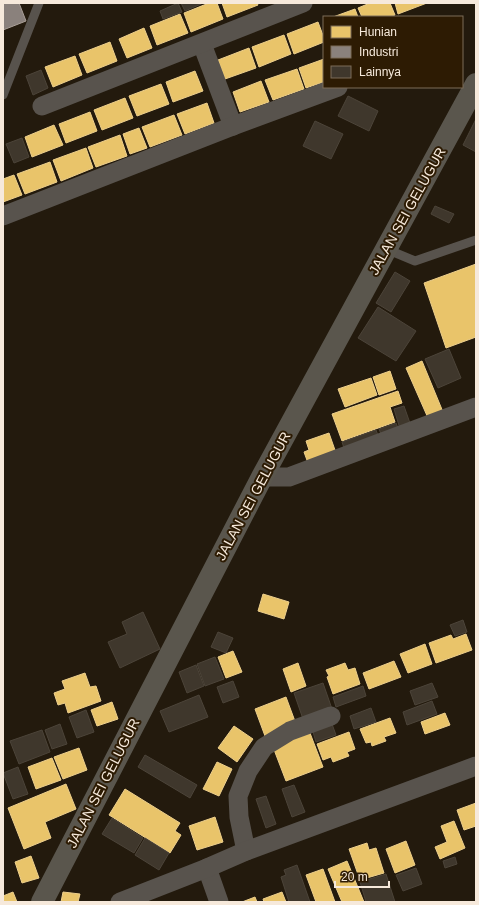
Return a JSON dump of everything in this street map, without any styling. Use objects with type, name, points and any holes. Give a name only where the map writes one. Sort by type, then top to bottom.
[{"type":"main road","name":"JALAN SEI GELUGUR","points":[[42,902],[262,476],[474,89]]},
{"type":"street","points":[[42,106],[303,3]]},
{"type":"street","points":[[202,44],[233,126]]},
{"type":"street","points":[[3,216],[233,126],[335,88]]},
{"type":"street","points":[[262,476],[289,477],[476,407]]},
{"type":"street","points":[[246,851],[239,817],[238,796],[248,771],[264,747],[290,730],[331,716]]},
{"type":"street","points":[[120,902],[246,851],[476,766]]},
{"type":"street","points":[[207,868],[219,902]]},
{"type":"lane","points":[[3,95],[39,3]]},
{"type":"lane","points":[[386,249],[415,261],[476,240]]},
{"type":"building: Hunian","points":[[209,3],[217,3],[223,19],[191,32],[184,13]]},
{"type":"building: Hunian","points":[[222,3],[257,3],[258,5],[227,17]]},
{"type":"building: Hunian","points":[[370,3],[390,3],[395,15],[362,16],[358,8]]},
{"type":"building: Hunian","points":[[395,3],[427,3],[398,14]]},
{"type":"building: Hunian","points":[[355,9],[358,16],[336,16]]},
{"type":"building: Hunian","points":[[180,14],[188,33],[157,45],[150,26]]},
{"type":"building: Hunian","points":[[318,22],[323,35],[323,42],[294,54],[287,34]]},
{"type":"building: Hunian","points":[[144,28],[152,48],[127,58],[119,39]]},
{"type":"building: Hunian","points":[[284,35],[291,54],[259,67],[252,47]]},
{"type":"building: Hunian","points":[[110,42],[117,61],[87,73],[79,54]]},
{"type":"building: Hunian","points":[[249,48],[256,68],[225,79],[218,60]]},
{"type":"building: Hunian","points":[[75,56],[82,75],[53,87],[45,67]]},
{"type":"building: Hunian","points":[[323,59],[323,82],[306,88],[299,68]]},
{"type":"building: Hunian","points":[[297,69],[304,89],[273,100],[265,80]]},
{"type":"building: Hunian","points":[[195,71],[203,91],[173,102],[166,82]]},
{"type":"building: Hunian","points":[[261,81],[269,102],[240,112],[233,92]]},
{"type":"building: Hunian","points":[[161,84],[169,104],[137,116],[129,96]]},
{"type":"building: Hunian","points":[[125,98],[133,118],[102,130],[94,110]]},
{"type":"building: Hunian","points":[[207,103],[214,123],[185,134],[177,114]]},
{"type":"building: Hunian","points":[[90,112],[97,131],[66,143],[59,124]]},
{"type":"building: Hunian","points":[[174,115],[182,135],[150,147],[142,127]]},
{"type":"building: Hunian","points":[[54,125],[63,145],[32,157],[25,137]]},
{"type":"building: Hunian","points":[[139,128],[147,148],[130,154],[123,134]]},
{"type":"building: Hunian","points":[[120,135],[127,156],[96,167],[88,147]]},
{"type":"building: Hunian","points":[[86,148],[93,168],[61,181],[53,160]]},
{"type":"building: Hunian","points":[[50,162],[57,182],[25,194],[17,174]]},
{"type":"building: Hunian","points":[[14,175],[22,195],[3,202],[3,179]]},
{"type":"building: Hunian","points":[[476,264],[476,337],[446,348],[424,283]]},
{"type":"building: Hunian","points":[[422,361],[443,412],[428,418],[406,368]]},
{"type":"building: Hunian","points":[[390,371],[396,389],[379,395],[373,377]]},
{"type":"building: Hunian","points":[[371,378],[377,395],[345,407],[338,389]]},
{"type":"building: Hunian","points":[[398,391],[402,403],[390,407],[395,422],[342,441],[332,414]]},
{"type":"building: Hunian","points":[[329,433],[336,453],[308,463],[304,452],[309,450],[306,441]]},
{"type":"building: Hunian","points":[[263,594],[289,602],[284,619],[258,611]]},
{"type":"building: Hunian","points":[[466,634],[472,650],[436,663],[429,643],[451,635],[453,639]]},
{"type":"building: Hunian","points":[[425,644],[432,664],[408,673],[400,654]]},
{"type":"building: Hunian","points":[[233,651],[242,672],[226,678],[218,657]]},
{"type":"building: Hunian","points":[[394,661],[401,677],[369,689],[363,673]]},
{"type":"building: Hunian","points":[[298,663],[306,686],[291,692],[283,669]]},
{"type":"building: Hunian","points":[[345,663],[348,670],[355,668],[360,684],[333,694],[326,670]]},
{"type":"building: Hunian","points":[[85,673],[90,687],[96,686],[101,701],[68,713],[65,703],[58,705],[54,693],[65,689],[62,681]]},
{"type":"building: Hunian","points":[[286,697],[296,724],[265,736],[255,709]]},
{"type":"building: Hunian","points":[[112,702],[118,719],[97,726],[91,710]]},
{"type":"building: Hunian","points":[[445,713],[450,725],[425,734],[421,722]]},
{"type":"building: Hunian","points":[[390,718],[396,733],[384,737],[386,741],[372,746],[371,742],[366,743],[360,729]]},
{"type":"building: Hunian","points":[[234,726],[253,739],[237,762],[218,748]]},
{"type":"building: Hunian","points":[[349,732],[355,749],[347,752],[349,756],[333,762],[331,757],[323,760],[317,744]]},
{"type":"building: Hunian","points":[[310,733],[323,767],[286,781],[273,747]]},
{"type":"building: Hunian","points":[[79,748],[87,770],[63,779],[54,757]]},
{"type":"building: Hunian","points":[[52,758],[61,780],[36,789],[28,767]]},
{"type":"building: Hunian","points":[[217,762],[232,769],[219,796],[203,789]]},
{"type":"building: Hunian","points":[[66,784],[76,809],[45,822],[51,838],[24,849],[8,808]]},
{"type":"building: Hunian","points":[[125,789],[180,823],[175,831],[181,835],[170,853],[109,815]]},
{"type":"building: Hunian","points":[[476,803],[476,826],[464,830],[457,810]]},
{"type":"building: Hunian","points":[[215,817],[223,842],[197,850],[189,826]]},
{"type":"building: Hunian","points":[[454,821],[465,848],[440,859],[435,847],[447,842],[441,826]]},
{"type":"building: Hunian","points":[[406,841],[415,865],[395,873],[386,849]]},
{"type":"building: Hunian","points":[[367,843],[369,850],[376,848],[384,873],[360,880],[349,849]]},
{"type":"building: Hunian","points":[[31,856],[39,878],[22,883],[15,862]]},
{"type":"building: Hunian","points":[[347,861],[364,902],[342,902],[328,869]]},
{"type":"building: Hunian","points":[[323,869],[335,902],[316,902],[306,875]]},
{"type":"building: Hunian","points":[[13,892],[17,902],[3,902],[3,896]]},
{"type":"building: Hunian","points":[[63,892],[80,894],[78,902],[61,902]]},
{"type":"building: Hunian","points":[[282,892],[286,902],[264,902],[263,899]]},
{"type":"building: Hunian","points":[[255,897],[257,902],[242,902]]},
{"type":"building: Industri","points":[[3,3],[19,3],[26,21],[3,30]]},
{"type":"building: Lainnya","points":[[178,3],[182,12],[163,19],[160,11]]},
{"type":"building: Lainnya","points":[[181,3],[201,3],[201,4],[185,11]]},
{"type":"building: Lainnya","points":[[41,70],[48,88],[33,95],[26,76]]},
{"type":"building: Lainnya","points":[[348,96],[378,111],[369,131],[338,116]]},
{"type":"building: Lainnya","points":[[476,119],[476,152],[463,145]]},
{"type":"building: Lainnya","points":[[315,121],[343,134],[331,159],[303,146]]},
{"type":"building: Lainnya","points":[[22,138],[29,157],[14,163],[6,144]]},
{"type":"building: Lainnya","points":[[435,206],[454,214],[449,223],[431,214]]},
{"type":"building: Lainnya","points":[[395,272],[410,281],[391,312],[376,303]]},
{"type":"building: Lainnya","points":[[378,307],[416,331],[396,361],[358,338]]},
{"type":"building: Lainnya","points":[[449,349],[461,378],[438,388],[425,359]]},
{"type":"building: Lainnya","points":[[404,406],[412,429],[401,432],[394,409]]},
{"type":"building: Lainnya","points":[[396,423],[400,433],[383,439],[379,429]]},
{"type":"building: Lainnya","points":[[376,430],[380,441],[346,454],[342,442]]},
{"type":"building: Lainnya","points":[[143,612],[160,649],[120,668],[108,642],[127,634],[122,622]]},
{"type":"building: Lainnya","points":[[463,620],[467,632],[455,636],[450,625]]},
{"type":"building: Lainnya","points":[[218,632],[233,638],[226,653],[211,647]]},
{"type":"building: Lainnya","points":[[215,657],[224,679],[205,686],[197,664]]},
{"type":"building: Lainnya","points":[[196,665],[204,686],[187,693],[179,672]]},
{"type":"building: Lainnya","points":[[233,681],[239,697],[223,703],[217,687]]},
{"type":"building: Lainnya","points":[[323,683],[332,709],[303,719],[294,693]]},
{"type":"building: Lainnya","points":[[432,683],[438,697],[415,705],[410,691]]},
{"type":"building: Lainnya","points":[[363,686],[366,696],[336,707],[333,697]]},
{"type":"building: Lainnya","points":[[199,695],[208,717],[169,732],[160,711]]},
{"type":"building: Lainnya","points":[[432,701],[437,714],[407,725],[403,712]]},
{"type":"building: Lainnya","points":[[371,708],[376,722],[354,729],[350,716]]},
{"type":"building: Lainnya","points":[[86,710],[94,732],[77,738],[69,717]]},
{"type":"building: Lainnya","points":[[60,724],[67,744],[52,749],[45,730]]},
{"type":"building: Lainnya","points":[[332,724],[336,735],[316,742],[313,732]]},
{"type":"building: Lainnya","points":[[42,730],[50,752],[19,764],[10,741]]},
{"type":"building: Lainnya","points":[[145,755],[197,785],[190,798],[138,767]]},
{"type":"building: Lainnya","points":[[18,767],[28,794],[13,799],[3,773]]},
{"type":"building: Lainnya","points":[[294,785],[305,812],[292,817],[282,789]]},
{"type":"building: Lainnya","points":[[266,796],[276,824],[266,828],[256,799]]},
{"type":"building: Lainnya","points":[[112,818],[143,838],[134,853],[102,834]]},
{"type":"building: Lainnya","points":[[145,838],[169,853],[159,870],[135,855]]},
{"type":"building: Lainnya","points":[[455,857],[457,864],[445,868],[443,861]]},
{"type":"building: Lainnya","points":[[297,865],[310,902],[289,902],[281,877],[286,875],[284,870]]},
{"type":"building: Lainnya","points":[[416,868],[422,884],[403,891],[396,875]]},
{"type":"building: Lainnya","points":[[386,874],[395,902],[366,902],[360,882]]}]
